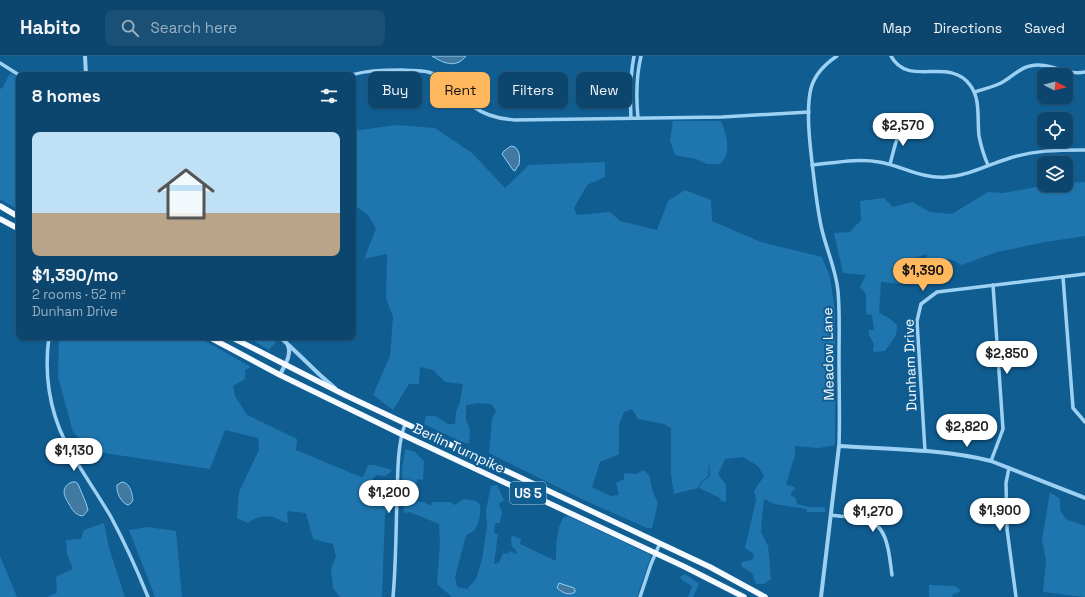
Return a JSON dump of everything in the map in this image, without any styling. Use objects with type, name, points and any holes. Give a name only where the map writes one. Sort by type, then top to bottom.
[{"type":"highway","points":[[0,206],[16,215]]},
{"type":"highway","points":[[0,219],[16,227]]},
{"type":"highway","name":"Berlin Turnpike","points":[[215,340],[402,434],[705,576],[744,597]]},
{"type":"highway","name":"Berlin Turnpike","points":[[237,340],[346,396],[710,567],[765,597]]},
{"type":"street","points":[[85,56],[86,72]]},
{"type":"street","points":[[632,72],[634,56]]},
{"type":"street","points":[[638,118],[636,83],[641,56]]},
{"type":"street","name":"Meadow Lane","points":[[821,597],[839,446],[838,290],[834,267],[822,230],[812,165],[809,112],[811,89],[815,78],[825,65],[837,56]]},
{"type":"street","points":[[891,56],[897,64],[910,71],[953,72],[966,80],[975,92],[979,135],[983,153],[988,165]]},
{"type":"street","points":[[0,63],[16,73]]},
{"type":"street","points":[[975,92],[1002,83],[1029,66],[1042,65],[1077,73],[1085,72]]},
{"type":"street","points":[[356,74],[380,70],[429,72],[441,76],[451,83],[474,107],[484,113],[504,119],[529,120],[743,116],[809,112]]},
{"type":"street","points":[[632,98],[636,99]]},
{"type":"street","points":[[630,108],[631,118]]},
{"type":"street","points":[[890,164],[899,133],[907,124]]},
{"type":"street","points":[[812,165],[868,161],[890,164],[926,176],[956,176],[967,174],[988,165],[1025,153],[1085,150]]},
{"type":"street","name":"Dunham Drive","points":[[925,451],[917,321],[921,304],[937,292],[1085,274]]},
{"type":"street","points":[[1063,277],[1073,408],[1085,422]]},
{"type":"street","points":[[991,461],[1003,429],[993,285]]},
{"type":"street","points":[[50,340],[47,362],[48,378],[53,410],[58,425],[72,454],[119,532],[148,597]]},
{"type":"street","points":[[280,374],[290,353],[284,341]]},
{"type":"street","points":[[284,341],[320,376],[346,396]]},
{"type":"street","points":[[393,597],[396,554],[398,465],[402,434],[405,424]]},
{"type":"street","points":[[839,446],[925,451],[977,458],[991,461],[1085,498]]},
{"type":"street","points":[[1009,468],[1006,483],[1007,529],[1016,597]]},
{"type":"street","points":[[831,515],[865,519],[875,523],[883,532],[888,549],[892,574]]},
{"type":"street","points":[[640,597],[655,553],[660,543]]},
{"type":"shaded area","points":[[432,56],[466,56],[454,64],[449,64]]},
{"type":"shaded area","points":[[10,73],[16,76],[16,208],[0,199],[0,88],[2,89]]},
{"type":"shaded area","points":[[673,121],[721,121],[725,132],[727,149],[724,159],[720,164],[707,164],[696,159],[675,155],[670,140]]},
{"type":"shaded area","points":[[397,125],[435,128],[472,153],[505,188],[529,165],[605,162],[605,177],[587,185],[574,208],[577,215],[610,212],[620,221],[657,230],[668,201],[685,190],[711,200],[712,221],[761,242],[822,257],[830,277],[835,312],[835,445],[819,448],[795,446],[795,456],[786,485],[792,486],[796,489],[791,492],[791,495],[796,498],[797,504],[808,507],[825,507],[825,512],[807,512],[807,509],[774,504],[764,499],[761,532],[768,546],[771,579],[764,584],[756,584],[752,573],[742,567],[741,562],[752,560],[754,554],[745,548],[756,500],[754,491],[764,476],[758,466],[743,457],[725,459],[718,474],[726,485],[726,502],[721,501],[720,498],[699,488],[701,483],[710,476],[709,460],[708,476],[700,483],[698,488],[674,494],[671,475],[671,428],[664,424],[638,419],[632,409],[624,412],[619,424],[619,454],[600,462],[592,487],[611,496],[619,495],[616,483],[624,479],[624,473],[636,474],[644,470],[649,475],[653,492],[658,503],[652,528],[647,528],[586,501],[489,453],[492,419],[496,411],[491,404],[478,403],[466,405],[466,420],[470,430],[469,444],[424,424],[426,416],[435,416],[448,424],[455,424],[456,412],[460,402],[463,384],[445,382],[433,370],[420,367],[419,384],[409,384],[393,410],[373,395],[390,356],[393,317],[386,298],[387,254],[364,259],[376,229],[368,215],[356,206],[356,131]]},
{"type":"shaded area","points":[[511,146],[515,147],[518,151],[520,160],[515,171],[502,154]]},
{"type":"shaded area","points":[[1085,182],[1085,236],[1045,242],[997,252],[962,265],[950,259],[924,264],[927,254],[911,259],[918,273],[918,279],[901,284],[881,282],[879,313],[889,318],[897,325],[896,335],[885,351],[873,352],[874,344],[869,335],[869,330],[874,330],[872,315],[866,314],[866,294],[860,287],[866,275],[843,273],[834,233],[850,232],[861,220],[860,201],[884,198],[893,207],[912,202],[930,212],[952,214],[988,192],[1003,193],[1037,187],[1037,192],[1073,192],[1073,183]]},
{"type":"shaded area","points":[[59,340],[203,340],[251,367],[245,370],[245,379],[233,386],[235,396],[247,415],[297,439],[296,450],[361,477],[363,477],[368,465],[374,465],[392,470],[385,476],[376,475],[372,480],[373,488],[391,492],[391,513],[385,514],[382,597],[340,597],[333,588],[331,569],[336,557],[333,544],[313,539],[306,513],[287,511],[288,523],[269,516],[258,518],[248,523],[237,518],[239,492],[259,450],[258,438],[225,430],[210,469],[91,451],[73,432],[58,377]]},
{"type":"shaded area","points":[[252,340],[274,340],[276,342],[269,350]]},
{"type":"shaded area","points":[[405,449],[415,452],[424,461],[423,480],[417,479],[414,501],[424,502],[431,506],[432,502],[450,502],[454,505],[464,499],[476,501],[480,505],[477,527],[471,533],[467,534],[465,539],[455,577],[457,587],[467,589],[476,579],[482,560],[487,527],[486,510],[491,486],[497,485],[504,500],[499,504],[502,512],[500,523],[495,523],[494,533],[498,534],[494,564],[499,563],[503,553],[508,554],[509,551],[517,554],[515,549],[512,547],[512,536],[521,539],[520,544],[556,561],[556,544],[559,528],[563,518],[568,516],[651,556],[637,597],[452,597],[437,584],[440,544],[439,524],[410,512],[404,513],[402,469]]},
{"type":"shaded area","points":[[72,482],[76,482],[78,484],[86,503],[88,510],[83,516],[74,512],[64,494],[66,486]]},
{"type":"shaded area","points":[[122,482],[126,483],[132,494],[132,503],[128,505],[121,500],[117,491],[117,485]]},
{"type":"shaded area","points":[[1050,492],[1060,499],[1060,510],[1066,519],[1085,526],[1085,597],[1043,592],[1046,560],[1042,540]]},
{"type":"shaded area","points":[[104,523],[109,548],[125,597],[47,597],[57,593],[56,577],[73,569],[67,554],[66,540],[81,539],[84,530]]},
{"type":"shaded area","points":[[148,527],[176,531],[182,597],[155,597],[129,530]]},
{"type":"shaded area","points":[[0,556],[17,597],[0,597]]},
{"type":"shaded area","points":[[685,574],[699,584],[693,597],[688,597],[692,586],[680,577]]},
{"type":"shaded area","points":[[559,583],[574,588],[575,592],[568,594],[562,591],[557,588]]},
{"type":"shaded area","points":[[929,585],[955,586],[961,591],[952,595],[953,597],[929,597]]}]
